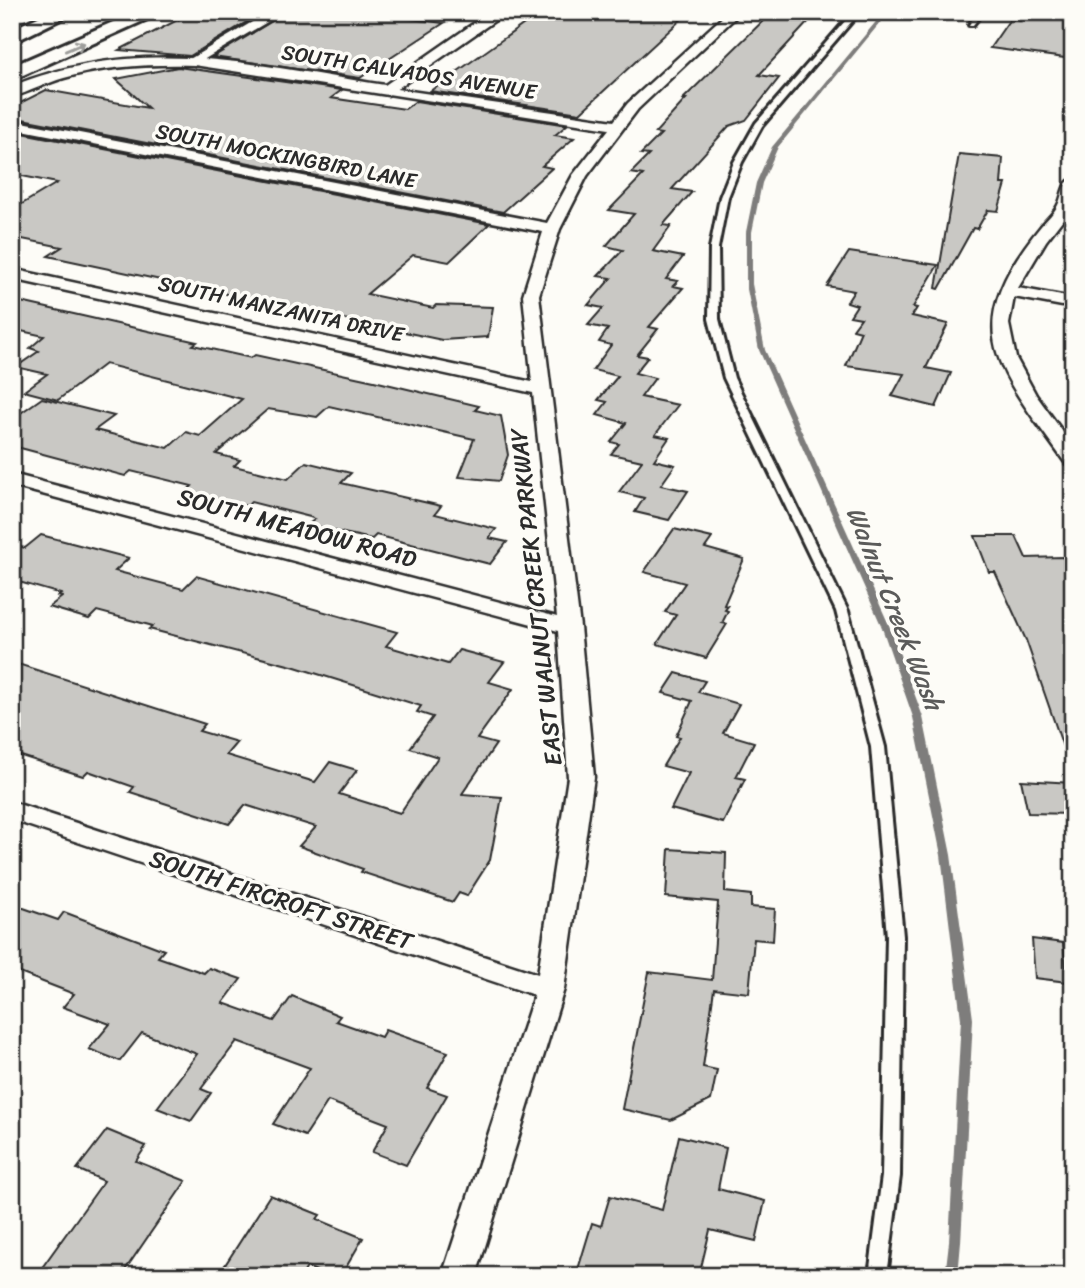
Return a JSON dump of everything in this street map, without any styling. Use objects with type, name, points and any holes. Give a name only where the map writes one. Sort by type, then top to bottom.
[{"type":"highway","points":[[12,25],[41,12]]},
{"type":"highway","points":[[12,37],[65,12]]},
{"type":"highway","points":[[12,49],[89,12]]},
{"type":"highway","points":[[12,57],[105,12]]},
{"type":"highway","points":[[12,74],[153,12]]},
{"type":"street","points":[[194,60],[278,12]]},
{"type":"street","points":[[388,90],[500,12]]},
{"type":"street","name":"EAST WALNUT CREEK PARKWAY","points":[[459,1276],[550,989],[581,777],[569,627],[531,295],[552,229],[580,174],[633,106],[735,12]]},
{"type":"street","name":"SOUTH CALVADOS AVENUE","points":[[12,92],[94,66],[127,61],[194,60],[618,126]]},
{"type":"street","name":"SOUTH MOCKINGBIRD LANE","points":[[12,124],[552,229]]},
{"type":"street","points":[[1073,183],[1068,205],[1040,237],[1007,291],[1000,324],[1006,355],[1022,387],[1073,460]]},
{"type":"street","name":"SOUTH MANZANITA DRIVE","points":[[12,274],[540,389]]},
{"type":"street","points":[[1007,291],[1073,303]]},
{"type":"street","name":"SOUTH MEADOW ROAD","points":[[12,480],[569,627]]},
{"type":"street","name":"SOUTH FIRCROFT STREET","points":[[12,811],[550,989]]},
{"type":"lane","points":[[857,12],[779,99],[759,125],[738,162],[724,197],[713,248],[714,319],[729,378],[842,611],[878,747],[895,936],[891,1176],[878,1276]]},
{"type":"lane","points":[[971,24],[980,12]]},
{"type":"building","points":[[193,12],[263,12],[190,56],[119,50]]},
{"type":"building","points":[[287,12],[351,12],[444,23],[360,78],[213,57]]},
{"type":"building","points":[[541,12],[658,12],[685,16],[580,113],[430,91]]},
{"type":"building","points":[[1025,12],[1073,12],[1073,59],[990,48],[1010,19],[1020,21]]},
{"type":"building","points":[[770,14],[811,19],[759,75],[779,78],[746,120],[729,126],[672,189],[692,192],[663,225],[671,226],[653,251],[683,257],[666,279],[678,281],[673,286],[683,288],[649,327],[658,329],[637,355],[648,357],[635,373],[655,378],[641,397],[678,405],[655,435],[669,438],[654,460],[675,465],[661,485],[688,491],[669,520],[635,512],[644,498],[619,492],[642,461],[611,454],[619,444],[611,442],[626,423],[597,415],[607,402],[598,400],[618,376],[593,370],[611,345],[599,342],[608,329],[588,325],[603,308],[588,305],[611,278],[598,276],[623,250],[606,246],[634,214],[609,210],[643,175],[631,173],[649,155],[641,154],[661,134],[655,133],[686,99],[683,99]]},
{"type":"building","points":[[178,67],[342,90],[331,98],[405,109],[416,101],[567,125],[555,135],[574,138],[542,166],[552,168],[503,212],[12,117],[12,107],[46,90],[148,108],[116,79]]},
{"type":"building","points":[[12,131],[489,224],[449,262],[413,255],[367,294],[433,308],[436,305],[493,307],[488,337],[442,340],[48,256],[62,247],[12,237],[12,210],[57,183],[12,174]]},
{"type":"building","points":[[959,154],[1003,158],[1001,184],[1006,184],[998,211],[988,210],[977,229],[973,228],[939,289],[936,288]]},
{"type":"building","points":[[849,252],[938,265],[913,307],[917,308],[912,316],[948,324],[926,368],[951,373],[936,407],[892,396],[904,374],[846,366],[861,331],[853,329],[861,318],[850,316],[857,305],[847,302],[854,291],[827,286]]},
{"type":"building","points":[[12,300],[197,342],[193,345],[251,358],[255,355],[374,381],[479,406],[475,410],[501,416],[508,455],[499,481],[459,477],[474,439],[329,406],[317,417],[268,409],[216,454],[240,460],[234,466],[288,479],[306,462],[351,473],[341,483],[441,506],[435,514],[496,529],[489,538],[507,542],[490,564],[376,535],[372,539],[339,532],[309,524],[315,519],[310,517],[251,502],[247,506],[213,499],[186,492],[192,486],[131,471],[125,476],[13,446],[18,442],[12,441],[12,419],[42,398],[114,416],[95,430],[168,448],[186,432],[200,436],[242,399],[105,364],[58,400],[24,391],[47,374],[16,367],[39,351],[30,348],[44,336],[12,329]]},
{"type":"building","points":[[674,529],[712,538],[705,548],[744,559],[724,605],[728,606],[725,610],[728,611],[722,623],[727,624],[706,658],[657,644],[676,615],[665,612],[685,583],[644,572]]},
{"type":"building","points":[[41,535],[129,558],[115,571],[183,589],[196,576],[397,632],[386,646],[448,664],[459,650],[504,662],[489,682],[513,689],[477,739],[496,744],[462,794],[502,797],[490,860],[467,896],[459,893],[453,902],[361,872],[363,869],[299,846],[316,827],[245,805],[229,824],[130,792],[134,787],[88,771],[83,776],[12,753],[12,662],[205,724],[199,731],[237,742],[226,755],[315,782],[330,762],[357,770],[339,794],[400,813],[438,757],[410,748],[433,717],[417,712],[421,706],[292,666],[149,629],[153,626],[97,611],[89,619],[49,607],[62,597],[58,596],[61,594],[12,580],[12,545],[25,548]]},
{"type":"building","points":[[975,536],[1016,536],[1026,558],[1063,557],[1073,579],[1073,764],[1069,764],[1026,640],[995,572],[989,572]]},
{"type":"building","points":[[676,673],[705,681],[698,692],[739,704],[723,733],[754,742],[736,777],[745,779],[723,823],[671,809],[689,773],[663,766],[680,737],[676,736],[692,701],[663,693]]},
{"type":"building","points":[[1021,780],[1073,783],[1073,814],[1028,813]]},
{"type":"building","points":[[669,849],[726,853],[725,892],[751,895],[751,907],[775,909],[773,941],[754,939],[749,993],[714,989],[703,1067],[717,1070],[711,1100],[671,1120],[622,1109],[649,972],[712,980],[718,902],[666,897]]},
{"type":"building","points":[[12,904],[58,920],[64,912],[164,950],[158,957],[204,973],[209,968],[241,979],[223,1003],[274,1021],[292,996],[340,1016],[336,1021],[381,1037],[385,1030],[448,1052],[427,1088],[447,1095],[406,1165],[372,1152],[388,1124],[328,1101],[305,1136],[273,1124],[310,1068],[237,1041],[201,1089],[211,1093],[191,1121],[157,1108],[197,1054],[142,1033],[120,1061],[89,1049],[110,1024],[63,1007],[74,994],[12,970]]},
{"type":"building","points":[[1032,939],[1063,943],[1068,982],[1035,978]]},
{"type":"building","points":[[107,1130],[146,1146],[136,1161],[186,1181],[121,1276],[36,1276],[104,1181],[77,1169]]},
{"type":"building","points":[[679,1136],[726,1148],[718,1189],[765,1201],[756,1241],[710,1230],[699,1276],[576,1276],[592,1223],[601,1226],[610,1196],[662,1210]]},
{"type":"building","points":[[270,1195],[320,1215],[317,1219],[363,1238],[341,1276],[329,1276],[307,1267],[302,1276],[218,1276]]},
{"type":"waterway","name":"Walnut Creek Wash","points":[[887,12],[775,147],[759,183],[749,232],[749,284],[762,350],[885,625],[918,717],[946,855],[967,1019],[951,1276]]}]
